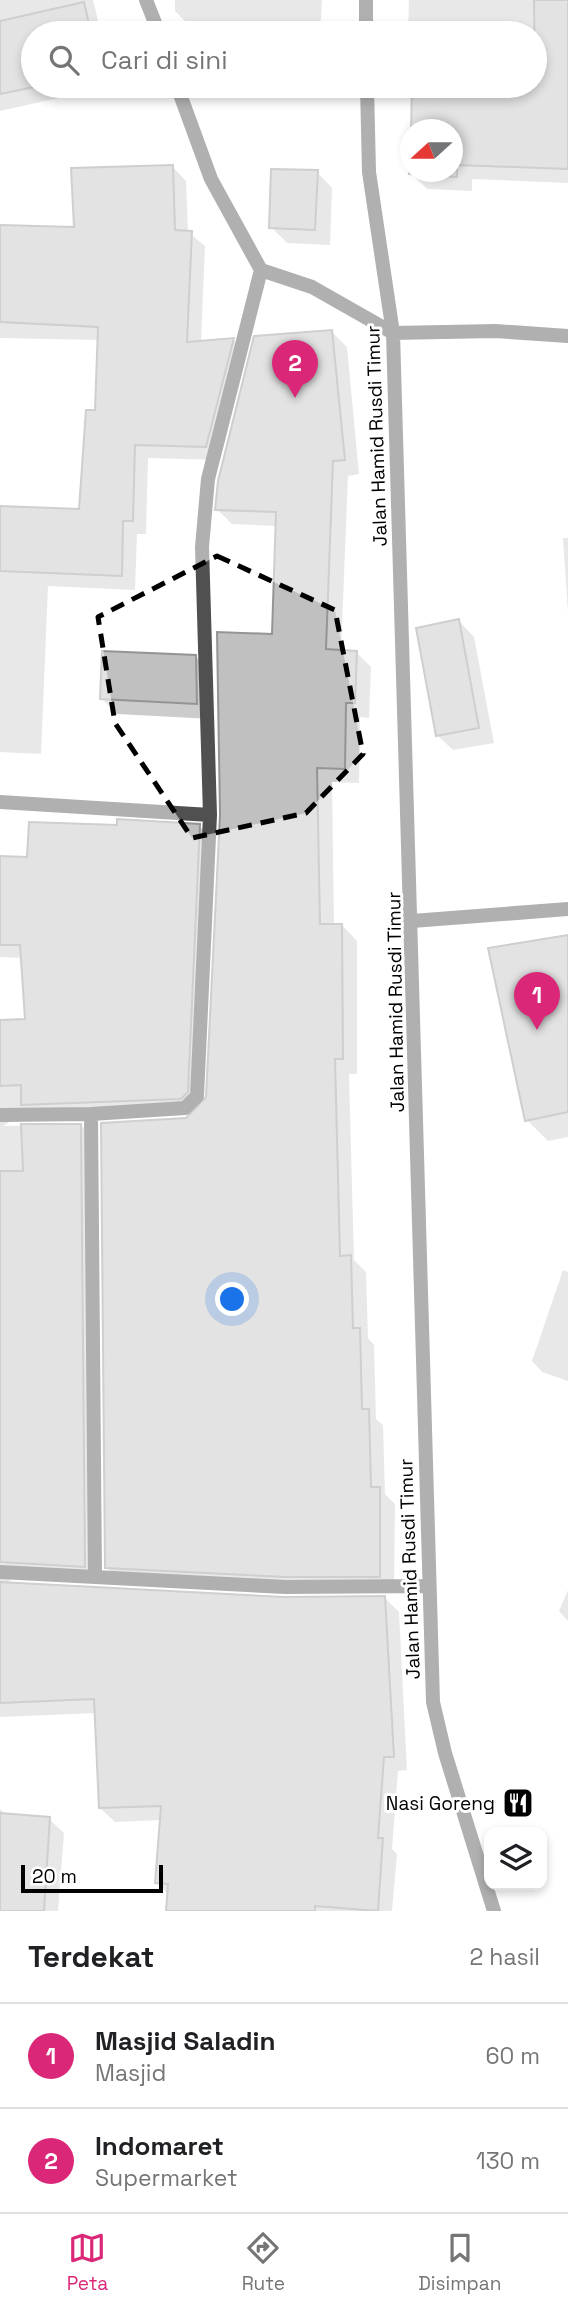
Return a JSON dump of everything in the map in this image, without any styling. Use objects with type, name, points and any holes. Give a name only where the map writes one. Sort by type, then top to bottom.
[{"type":"street","points":[[146,0],[154,21]]},
{"type":"street","points":[[366,0],[366,21]]},
{"type":"street","points":[[181,98],[211,179],[261,270],[312,287],[393,332],[495,331],[568,336]]},
{"type":"street","name":"Jalan Hamid Rusdi Timur","points":[[367,98],[369,172],[393,332],[433,1702],[445,1753],[494,1911]]},
{"type":"street","points":[[0,1115],[91,1114],[185,1108],[197,1096],[210,814],[203,533],[208,479],[261,270]]},
{"type":"street","points":[[0,802],[210,814]]},
{"type":"street","points":[[412,920],[568,909]]},
{"type":"street","points":[[91,1114],[95,1577]]},
{"type":"street","points":[[0,1572],[285,1587],[428,1586]]},
{"type":"highlighted area","points":[[217,556],[335,610],[363,754],[306,813],[192,838],[115,723],[98,617]]},
{"type":"building","points":[[534,0],[568,0],[568,169],[463,165],[463,119],[411,119],[412,98],[547,98],[547,21],[534,21]]},
{"type":"building","points":[[84,2],[88,21],[21,21],[21,90],[0,94],[0,21]]},
{"type":"building","points":[[173,165],[175,230],[192,231],[187,342],[234,338],[206,447],[135,445],[133,521],[123,521],[122,576],[0,571],[0,506],[79,509],[86,410],[95,410],[98,327],[0,322],[0,225],[74,227],[71,168]]},
{"type":"building","points":[[271,169],[318,170],[315,230],[269,228]]},
{"type":"building","points":[[332,330],[345,460],[333,461],[326,649],[357,651],[355,703],[346,703],[345,769],[317,768],[320,924],[342,924],[343,1059],[335,1059],[340,1256],[351,1255],[353,1328],[360,1328],[362,1409],[369,1409],[371,1487],[380,1487],[380,1577],[285,1577],[105,1568],[101,1123],[186,1118],[206,1097],[220,815],[217,632],[272,634],[276,512],[215,510],[218,481],[254,336]]},
{"type":"building","points":[[459,619],[479,728],[436,736],[416,628]]},
{"type":"building","points":[[102,651],[196,655],[197,704],[100,699]]},
{"type":"building","points":[[117,819],[200,824],[188,1092],[181,1099],[21,1105],[21,1085],[0,1086],[0,1020],[25,1019],[20,945],[0,945],[0,856],[27,857],[29,822],[117,825]]},
{"type":"building","points":[[568,935],[568,1112],[525,1121],[488,948]]},
{"type":"building","points":[[21,1124],[81,1124],[85,1567],[0,1562],[0,1171],[23,1171]]},
{"type":"building","points":[[0,1582],[284,1597],[385,1596],[394,1757],[384,1757],[378,1838],[383,1838],[378,1911],[315,1906],[315,1911],[166,1911],[168,1884],[155,1883],[161,1806],[99,1808],[94,1699],[0,1703]]},
{"type":"building","points":[[0,1813],[50,1817],[44,1911],[0,1911]]},
{"type":"place","name":"Indomaret","points":[[295,398]]},
{"type":"place","name":"Masjid Saladin","points":[[537,1030]]},
{"type":"place","name":"Nasi Goreng","points":[[518,1803]]}]
